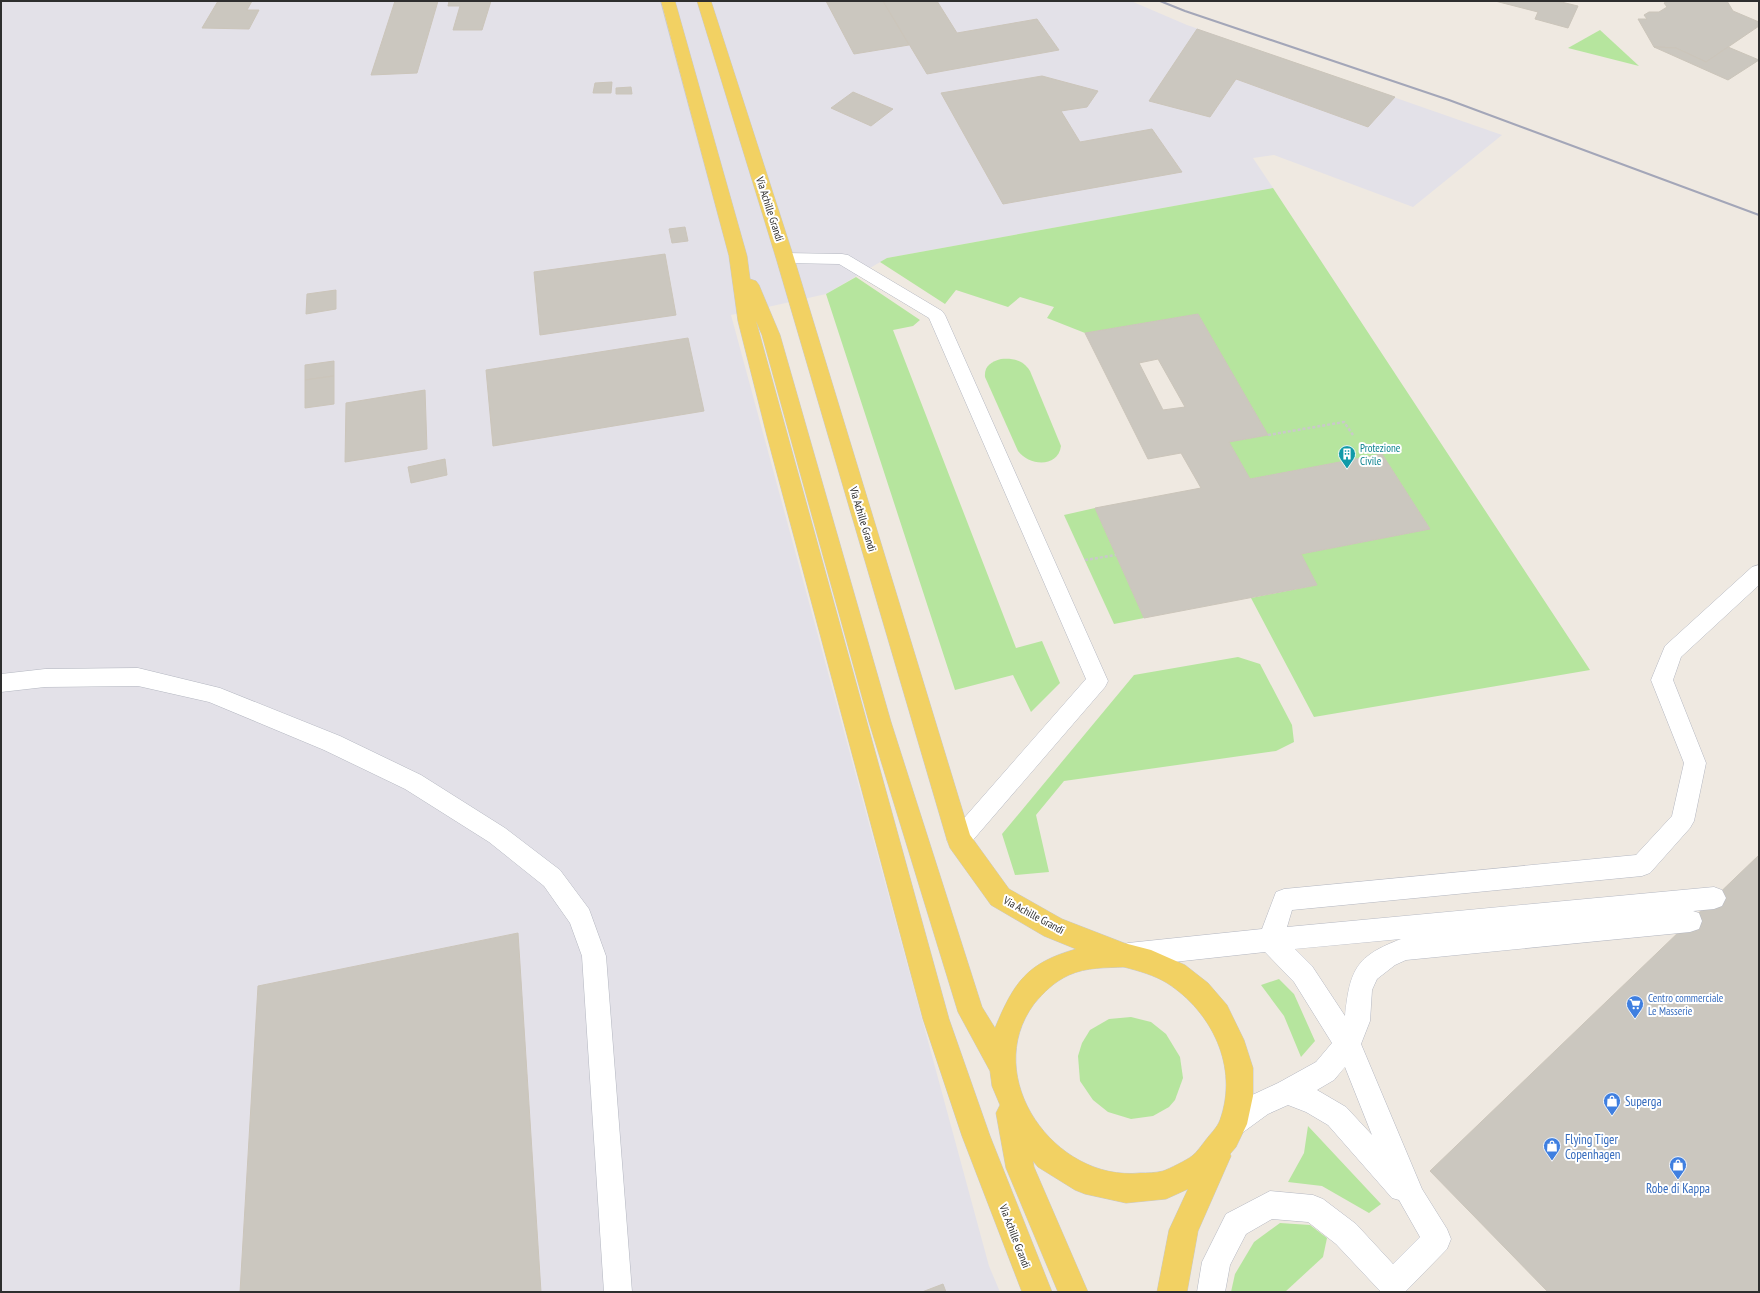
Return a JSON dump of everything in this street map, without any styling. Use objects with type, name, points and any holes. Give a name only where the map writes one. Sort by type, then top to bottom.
[{"type":"main road","name":"Via Achille Grandi","points":[[668,1],[738,256],[771,335],[880,722],[971,1012],[1004,1077],[1020,1168],[1073,1292]]},
{"type":"main road","name":"Via Achille Grandi","points":[[704,1],[785,258],[960,840],[1000,897],[1053,928],[1124,955]]},
{"type":"main road","name":"Via Achille Grandi","points":[[738,256],[747,321],[936,1019],[976,1136],[1037,1292]]},
{"type":"main road","points":[[1172,1292],[1184,1230],[1197,1197],[1229,1130],[1239,1096],[1239,1068],[1232,1040],[1218,1014],[1199,992],[1176,974],[1151,962],[1124,955],[1092,956],[1062,965],[1036,982],[1017,1006],[1005,1035],[1004,1077],[1021,1125],[1048,1157],[1085,1180],[1126,1189],[1166,1185],[1202,1166],[1229,1130]]},
{"type":"lane","points":[[785,258],[842,258],[936,315],[1097,681],[960,840]]},
{"type":"lane","points":[[1270,940],[1284,900],[1642,865],[1682,821],[1695,763],[1662,680],[1672,652],[1759,573]]},
{"type":"lane","points":[[1,683],[45,678],[138,677],[212,694],[332,743],[413,782],[497,835],[552,878],[580,917],[594,956],[618,1292]]},
{"type":"lane","points":[[1124,955],[1714,898]]},
{"type":"lane","points":[[1229,1130],[1259,1105],[1287,1092],[1325,1071],[1348,1044],[1357,1021],[1360,990],[1368,971],[1386,956],[1405,949],[1690,921]]},
{"type":"lane","points":[[1211,1292],[1216,1262],[1236,1224],[1270,1205],[1313,1209],[1346,1234],[1393,1284],[1437,1239],[1412,1199],[1348,1044],[1303,974],[1270,940]]},
{"type":"lane","points":[[1287,1092],[1314,1101],[1337,1116],[1412,1199]]},
{"type":"path","points":[[1268,435],[1344,422],[1353,435]]},
{"type":"path","points":[[1085,560],[1116,555]]},
{"type":"shaded area","points":[[1,1],[1131,1],[1187,25],[1502,135],[1413,207],[1274,155],[1253,158],[1273,188],[887,258],[826,294],[731,315],[989,1266],[1000,1292],[1,1292]]},
{"type":"green space","points":[[1600,30],[1639,66],[1568,48]]},
{"type":"green space","points":[[1273,188],[1590,670],[1314,717],[1251,598],[1317,585],[1301,554],[1430,529],[1382,454],[1250,479],[1229,442],[1268,435],[1198,314],[1085,333],[1047,318],[1054,307],[1020,297],[1008,307],[956,290],[945,304],[880,262],[887,258]]},
{"type":"green space","points":[[856,277],[920,320],[913,326],[893,330],[1016,648],[1042,641],[1060,683],[1031,712],[1013,675],[955,690],[826,294]]},
{"type":"green space","points":[[1001,359],[1017,360],[1024,364],[1030,371],[1061,446],[1059,453],[1055,458],[1049,461],[1036,462],[1029,460],[1018,451],[985,377],[987,367]]},
{"type":"green space","points":[[1095,508],[1144,618],[1114,624],[1064,515]]},
{"type":"green space","points":[[1238,657],[1260,664],[1292,725],[1294,742],[1276,751],[1064,781],[1036,815],[1049,872],[1015,875],[1002,834],[1134,675]]},
{"type":"green space","points":[[1279,979],[1294,994],[1315,1041],[1301,1057],[1284,1016],[1261,985]]},
{"type":"green space","points":[[1131,1017],[1151,1022],[1166,1034],[1180,1057],[1183,1078],[1175,1100],[1169,1107],[1153,1116],[1131,1119],[1108,1112],[1093,1100],[1080,1081],[1078,1056],[1082,1043],[1090,1030],[1109,1019]]},
{"type":"green space","points":[[1308,1126],[1381,1204],[1369,1213],[1322,1186],[1288,1182],[1304,1153]]},
{"type":"green space","points":[[1280,1223],[1310,1225],[1327,1238],[1323,1257],[1285,1292],[1231,1292],[1235,1274],[1254,1242]]},
{"type":"building","points":[[218,1],[252,1],[247,10],[259,10],[249,29],[202,28]]},
{"type":"building","points":[[395,1],[438,1],[417,73],[371,75]]},
{"type":"building","points":[[449,1],[491,1],[482,30],[453,30],[460,6],[448,6]]},
{"type":"building","points":[[826,1],[883,1],[909,45],[854,54]]},
{"type":"building","points":[[883,1],[937,1],[957,33],[1037,19],[1059,50],[927,74]]},
{"type":"building","points":[[1495,1],[1557,1],[1578,6],[1568,28],[1535,19],[1538,12]]},
{"type":"building","points":[[1668,1],[1727,1],[1733,11],[1759,22],[1759,26],[1706,62],[1676,48],[1654,47],[1638,19],[1647,19],[1644,15],[1649,12],[1659,12],[1667,7],[1664,3]]},
{"type":"building","points":[[1197,29],[1395,97],[1368,127],[1236,79],[1210,117],[1149,101]]},
{"type":"building","points":[[1654,47],[1676,48],[1706,62],[1728,47],[1759,60],[1728,80]]},
{"type":"building","points":[[1042,76],[1098,91],[1087,107],[1061,111],[1080,142],[1152,129],[1182,172],[1003,204],[941,93]]},
{"type":"building","points":[[612,82],[611,93],[593,93],[595,83]]},
{"type":"building","points":[[631,87],[632,94],[616,94],[616,88]]},
{"type":"building","points":[[853,92],[893,109],[871,126],[831,108]]},
{"type":"building","points":[[685,227],[688,241],[672,243],[669,229]]},
{"type":"building","points":[[665,254],[676,315],[540,335],[534,272]]},
{"type":"building","points":[[336,290],[336,309],[306,314],[307,294]]},
{"type":"building","name":"Protezione Civile","points":[[1198,314],[1268,435],[1229,442],[1250,479],[1382,454],[1430,529],[1301,554],[1317,585],[1144,618],[1095,508],[1201,488],[1181,453],[1148,459],[1085,333]],"holes":[[[1158,359],[1185,407],[1163,410],[1139,363]]]},
{"type":"building","points":[[688,338],[704,411],[493,446],[486,370]]},
{"type":"building","points":[[334,361],[334,376],[305,380],[305,365]]},
{"type":"building","points":[[334,376],[334,404],[305,408],[305,380]]},
{"type":"building","points":[[425,390],[427,449],[345,462],[346,403]]},
{"type":"building","points":[[445,459],[447,475],[411,483],[408,467]]},
{"type":"building","points":[[1759,855],[1759,1292],[1548,1292],[1430,1171]]},
{"type":"building","points":[[518,933],[541,1292],[240,1292],[258,986]]},
{"type":"building","points":[[943,1284],[946,1292],[922,1292]]},
{"type":"railway","points":[[1160,1],[1185,11],[1449,100],[1759,215]]},
{"type":"place","name":"Protezione Civile","points":[[1347,469]]},
{"type":"place","name":"Centro commerciale Le Masserie","points":[[1635,1019]]},
{"type":"place","name":"Superga","points":[[1612,1116]]},
{"type":"place","name":"Flying Tiger Copenhagen","points":[[1552,1161]]},
{"type":"place","name":"Robe di Kappa","points":[[1678,1180]]}]
